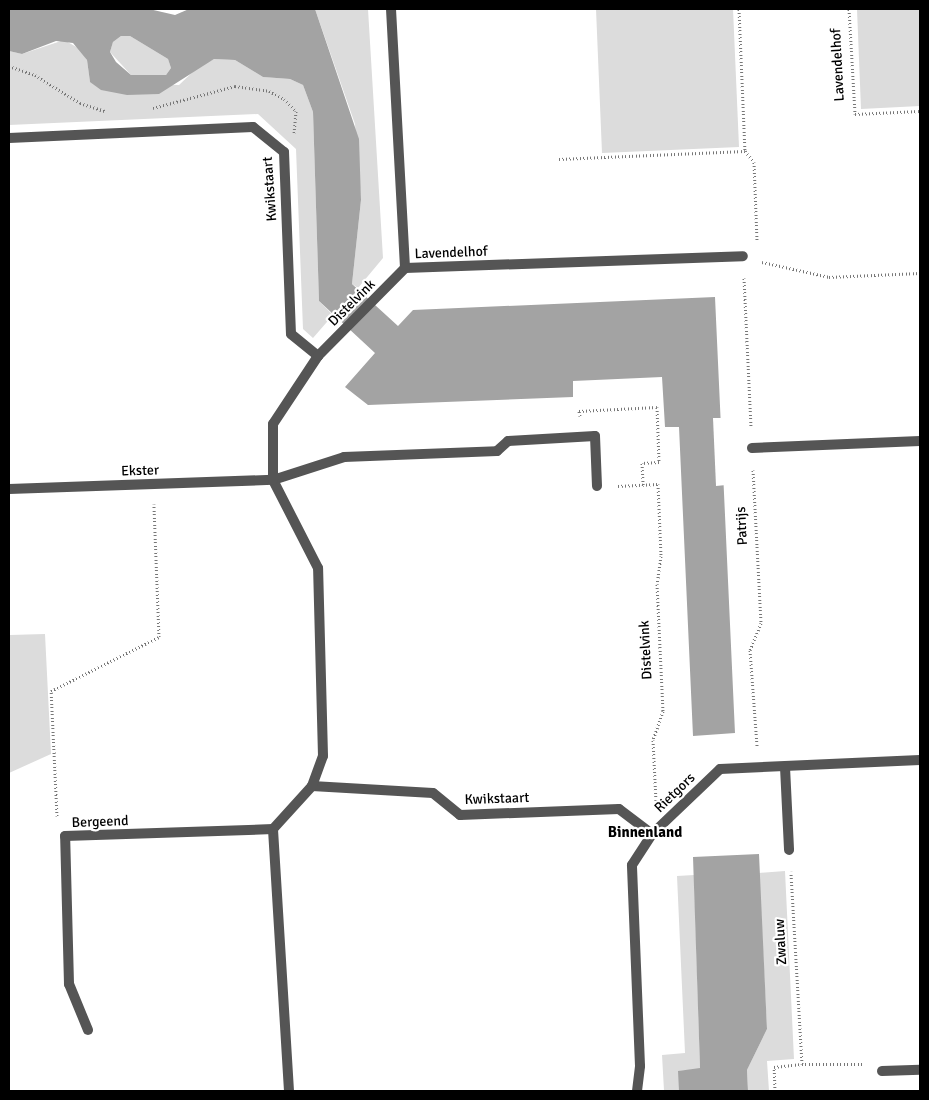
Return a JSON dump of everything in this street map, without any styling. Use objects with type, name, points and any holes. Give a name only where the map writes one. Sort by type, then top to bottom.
[{"type":"street","name":"Lavendelhof","points":[[391,9],[405,268],[743,256]]},
{"type":"street","name":"Kwikstaart","points":[[9,138],[253,127],[284,152],[291,334],[318,356]]},
{"type":"street","name":"Distelvink","points":[[318,356],[405,268]]},
{"type":"street","points":[[289,1091],[273,829],[312,786],[323,756],[318,568],[273,480],[273,424],[318,356]]},
{"type":"street","points":[[273,480],[344,457],[497,452],[508,441],[596,436],[597,486]]},
{"type":"street","points":[[752,448],[920,441]]},
{"type":"street","name":"Ekster","points":[[9,489],[273,480]]},
{"type":"street","name":"Rietgors","points":[[637,1091],[640,1066],[632,865],[655,832],[720,769],[759,769],[920,760]]},
{"type":"street","points":[[785,767],[789,850]]},
{"type":"street","name":"Kwikstaart","points":[[312,786],[433,793],[460,816],[619,808],[655,832]]},
{"type":"street","name":"Bergeend","points":[[88,1030],[69,984],[65,836],[273,829]]},
{"type":"street","points":[[882,1071],[920,1070]]},
{"type":"path","points":[[739,9],[745,151],[754,162],[757,261]]},
{"type":"path","name":"Lavendelhof","points":[[849,9],[855,114],[920,112]]},
{"type":"path","points":[[9,66],[35,75],[80,103],[115,111]]},
{"type":"path","points":[[146,109],[235,86],[269,91],[284,99],[296,112],[295,131],[284,152]]},
{"type":"path","points":[[559,159],[745,151]]},
{"type":"path","points":[[743,256],[757,261],[829,277],[920,273]]},
{"type":"path","name":"Patrijs","points":[[743,256],[761,623],[750,650],[759,769]]},
{"type":"path","points":[[580,437],[580,411],[657,407],[659,462],[642,463],[643,485],[597,486]]},
{"type":"path","points":[[65,836],[57,824],[51,691],[159,637],[153,484]]},
{"type":"path","name":"Distelvink","points":[[643,485],[658,484],[661,556],[657,584],[663,712],[653,740],[655,832]]},
{"type":"path","name":"Zwaluw","points":[[789,850],[802,1064]]},
{"type":"path","points":[[775,1091],[774,1067],[802,1064],[875,1064],[882,1071]]},
{"type":"shaded area","points":[[9,9],[149,9],[175,15],[189,9],[315,9],[359,139],[361,200],[352,284],[398,326],[413,310],[715,297],[735,733],[693,736],[679,427],[665,427],[662,377],[573,381],[573,397],[368,405],[345,387],[375,353],[319,301],[313,112],[303,85],[290,79],[263,77],[235,60],[214,59],[159,94],[127,95],[101,90],[90,82],[87,60],[73,43],[56,41],[22,54],[9,51]],"holes":[[[121,36],[130,36],[168,59],[171,68],[166,75],[131,75],[116,62],[110,52],[113,42]]]},
{"type":"shaded area","points":[[315,9],[368,9],[383,258],[358,288],[352,284],[361,200],[355,124]]},
{"type":"shaded area","points":[[596,9],[733,9],[739,147],[602,153]]},
{"type":"shaded area","points":[[857,9],[920,9],[920,106],[861,109]]},
{"type":"shaded area","points":[[121,36],[130,36],[168,59],[171,68],[166,75],[150,77],[131,75],[110,52],[113,42]]},
{"type":"shaded area","points":[[64,40],[80,49],[87,60],[90,82],[179,85],[199,66],[214,59],[235,60],[263,77],[290,79],[303,85],[313,112],[319,301],[333,315],[313,338],[303,329],[296,149],[258,114],[9,125],[9,51],[22,54]]},
{"type":"shaded area","points":[[9,623],[10,635],[45,634],[51,754],[9,773]]},
{"type":"shaded area","points":[[759,854],[767,1029],[747,1070],[748,1091],[679,1091],[678,1071],[700,1068],[693,857]]},
{"type":"shaded area","points":[[785,871],[794,1059],[767,1061],[769,1091],[748,1091],[747,1070],[767,1029],[759,873]]},
{"type":"shaded area","points":[[694,875],[700,1069],[679,1071],[679,1091],[664,1091],[662,1055],[685,1053],[677,876]]},
{"type":"pier","points":[[713,418],[723,418],[726,485],[716,486]]},
{"type":"district","name":"Binnenland","points":[[645,833]]}]
